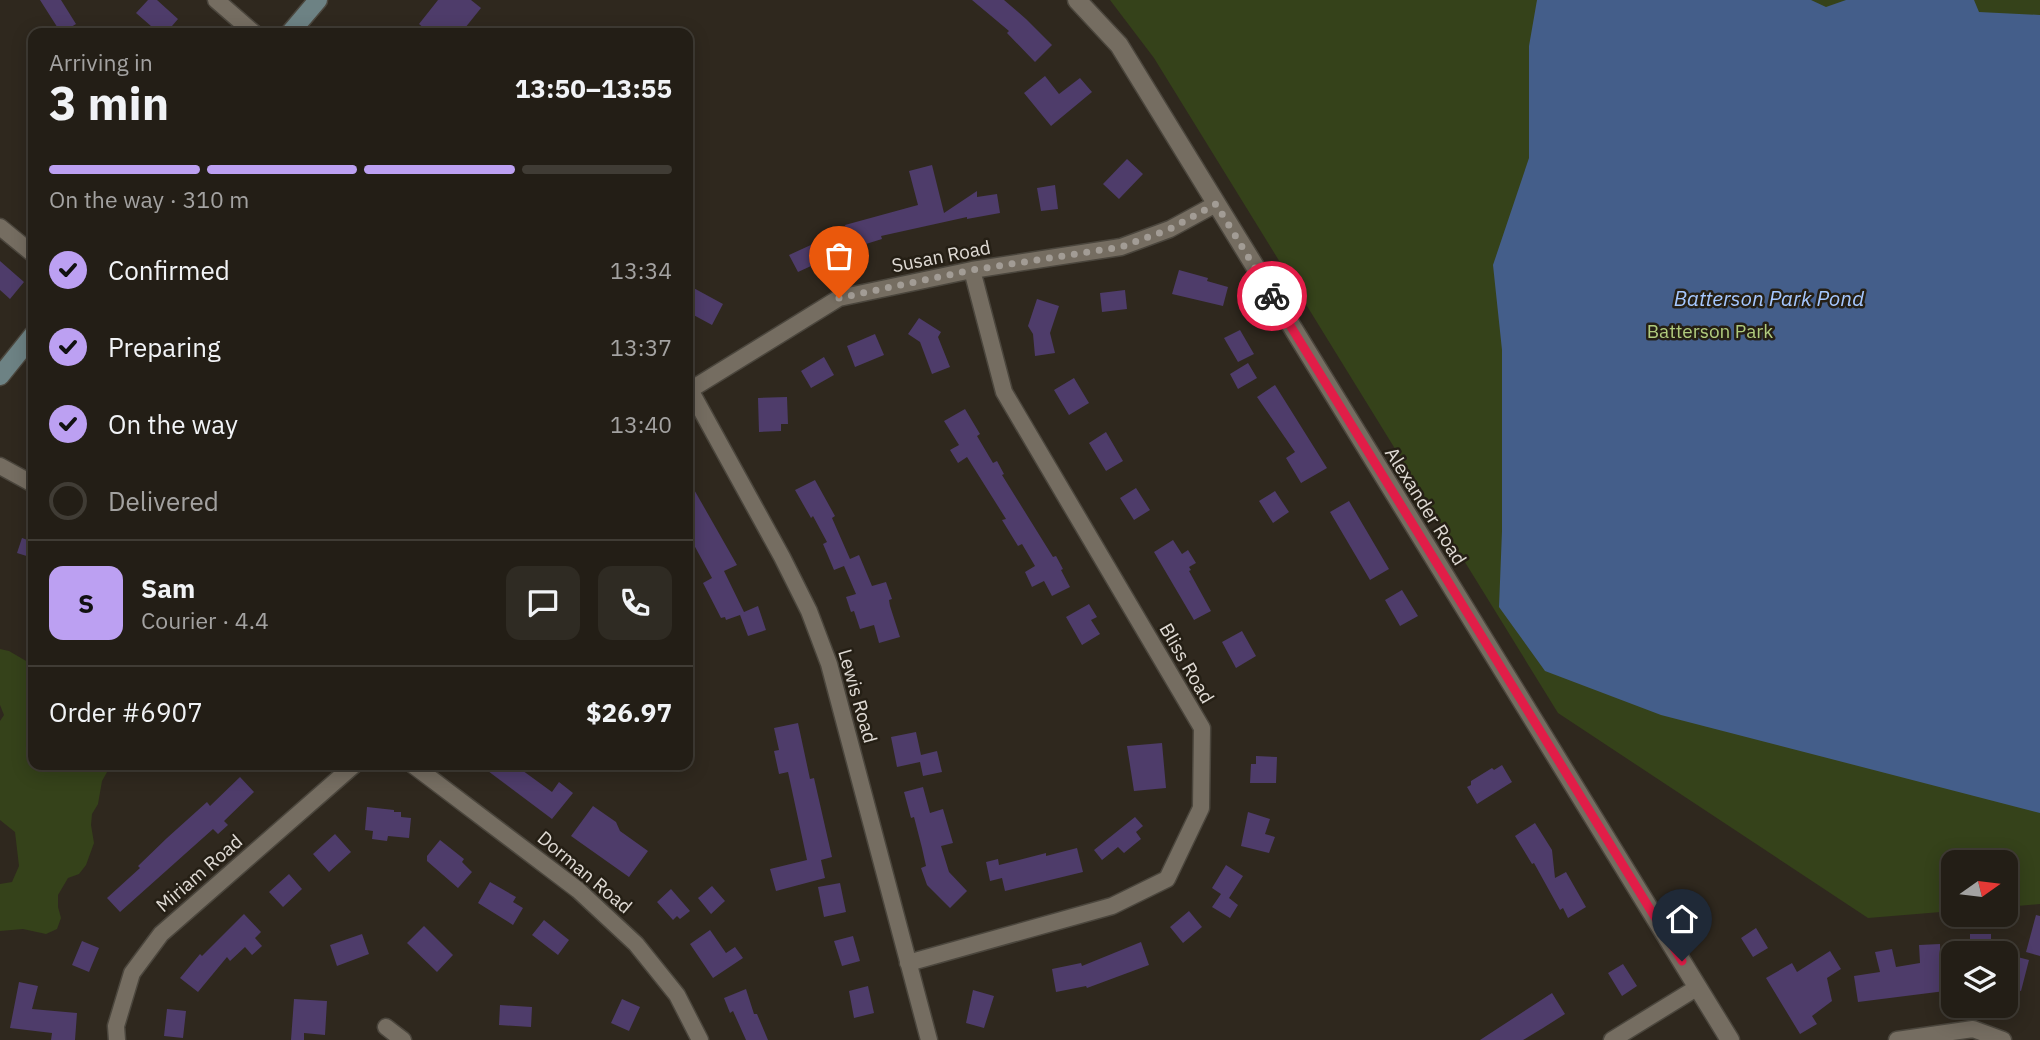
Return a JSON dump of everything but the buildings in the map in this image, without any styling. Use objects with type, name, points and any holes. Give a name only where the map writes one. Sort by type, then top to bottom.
[{"type":"main road","points":[[294,28],[318,0]]},
{"type":"main road","points":[[0,376],[28,341]]},
{"type":"street","points":[[216,0],[248,28]]},
{"type":"street","name":"Alexander Road","points":[[1077,0],[1119,45],[1730,1040]]},
{"type":"street","name":"Susan Road","points":[[693,386],[839,298],[972,270],[1121,247],[1170,229],[1216,204]]},
{"type":"street","points":[[0,227],[28,250]]},
{"type":"street","name":"Bliss Road","points":[[908,962],[1112,906],[1167,879],[1201,808],[1202,728],[1004,392],[972,270]]},
{"type":"street","name":"Lewis Road","points":[[693,395],[782,556],[809,611],[829,664],[929,1040]]},
{"type":"street","points":[[0,466],[28,481]]},
{"type":"street","name":"Miriam Road","points":[[117,1040],[116,1026],[132,973],[161,934],[348,770]]},
{"type":"street","name":"Dorman Road","points":[[420,770],[578,890],[636,944],[677,995],[700,1040]]},
{"type":"street","points":[[1612,1040],[1698,988]]},
{"type":"street","points":[[386,1027],[403,1040]]},
{"type":"street","points":[[1897,1040],[1973,1029],[2003,1040]]},
{"type":"green space","name":"Batterson Park Pond","points":[[1110,0],[2040,0],[2040,904],[2018,906],[2018,850],[1941,850],[1941,912],[1868,918],[1558,713],[1154,58]]},
{"type":"green space","points":[[0,649],[28,662],[28,770],[108,770],[102,781],[98,804],[92,814],[94,843],[86,865],[79,874],[68,878],[58,895],[61,918],[57,929],[46,934],[23,929],[0,931],[0,884],[12,882],[19,866],[15,832],[0,820],[0,721],[4,715],[0,705]]},
{"type":"water","name":"Batterson Park Pond","points":[[1537,0],[1811,0],[1826,7],[1846,0],[1974,0],[1979,12],[2040,15],[2040,813],[1661,715],[1545,671],[1499,607],[1502,531],[1502,350],[1493,265],[1529,158],[1529,46]]},
{"type":"way so far","points":[[839,298],[972,270],[1121,247],[1170,229],[1216,204],[1272,296]]},
{"type":"route","points":[[1272,296],[1682,961]]},
{"type":"park label","name":"Batterson Park","points":[[1710,331]]}]
